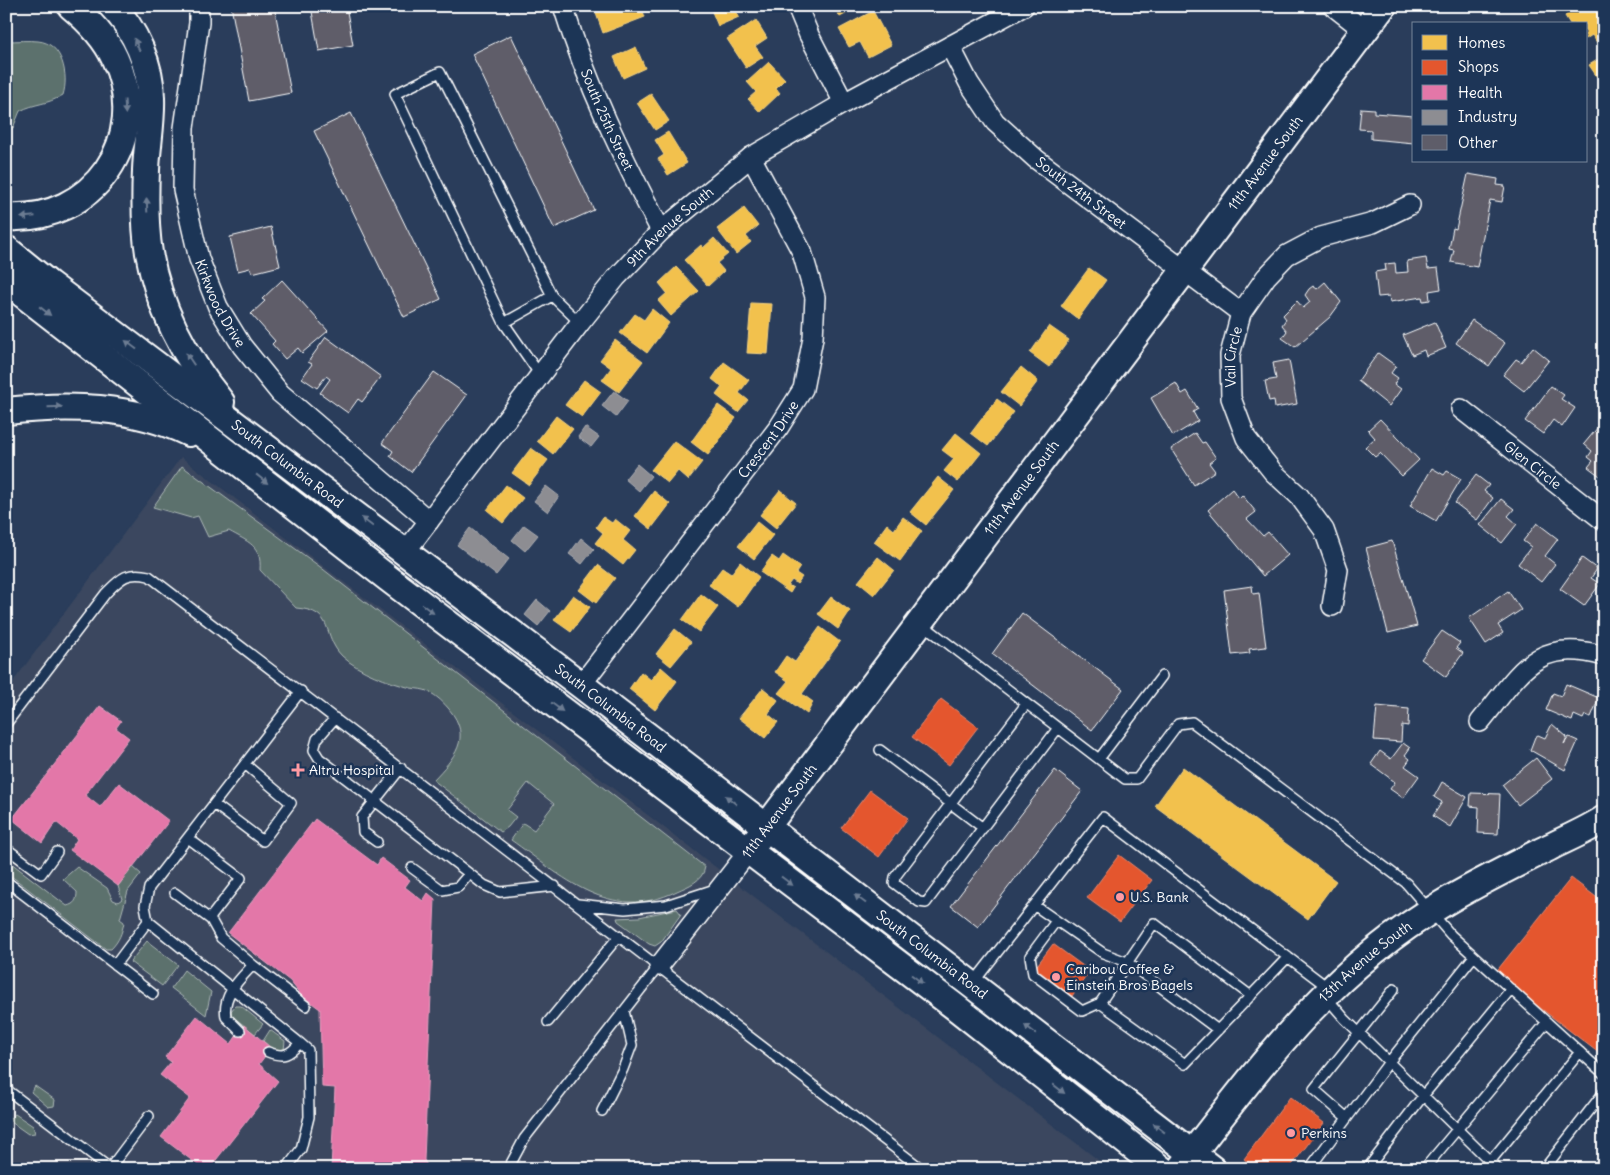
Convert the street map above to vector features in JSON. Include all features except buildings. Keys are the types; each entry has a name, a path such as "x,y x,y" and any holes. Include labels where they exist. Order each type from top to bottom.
{"main road":[{"path":"6,217 24,218 44,215 62,208 96,184 117,156 126,112 123,86 116,60 94,26 71,6"},
{"path":"112,6 130,28 141,53 151,97 147,190 149,252 158,292 180,344 214,394 240,426"},
{"name":"11th Avenue South","path":"748,852 1383,6"},
{"name":"South Columbia Road","path":"6,249 49,284 240,426 972,984 1195,1164"},
{"name":"South Columbia Road","path":"6,281 334,536 748,852 954,1006 1161,1169"},
{"path":"6,411 70,406 129,412 180,428 224,449"},
{"path":"334,536 359,548 382,554 396,556 406,552"},
{"name":"13th Avenue South","path":"1195,1164 1264,1060 1347,973 1387,941 1429,912 1498,873 1604,819"}],"street":[{"name":"Kirkwood Drive","path":"199,6 198,32 184,128 183,190 199,259 218,307 242,346 280,393 429,521"},
{"name":"South 25th Street","path":"563,6 593,90 626,164 661,231"},
{"path":"797,6 809,35 844,103"},
{"name":"9th Avenue South","path":"406,552 580,323 616,278 661,231 751,157 844,103 1024,6"},
{"path":"1333,6 1365,31"},
{"name":"South 24th Street","path":"950,46 969,84 995,122 1036,158 1241,313"},
{"name":"Crescent Drive","path":"581,685 779,428 803,388 813,338 815,298 802,252 751,157"},
{"name":"Vail Circle","path":"1332,606 1338,570 1324,530 1300,496 1273,472 1246,438 1232,398 1230,354 1241,313 1266,277 1287,255 1321,237 1373,223 1410,205"},
{"name":"Glen Circle","path":"1461,409 1604,521"},
{"path":"1480,722 1524,669 1544,655 1565,649 1585,651 1604,656"},
{"name":"11th Avenue South","path":"659,966 748,852"}],"lane":[{"path":"540,376 504,322 395,94 440,72 552,296 580,323"},
{"path":"504,322 552,296"},
{"path":"6,724 106,594 120,579 134,573 149,576 920,1168"},
{"path":"920,622 1125,779 1137,779 1178,724 1192,722 1406,883 1429,912 1474,956 1604,1074"},
{"path":"1099,759 1162,676"},
{"path":"286,1169 301,1148 309,1117 308,1050 148,921 146,906 149,888 301,692"},
{"path":"1026,704 894,877 894,883 920,902 926,903 1058,728"},
{"path":"335,718 317,739 314,750 319,758 469,874 484,885 500,892 555,886"},
{"path":"880,750 982,828"},
{"path":"214,804 263,841 291,803 245,764"},
{"path":"377,842 363,832 362,818 374,800 401,768"},
{"path":"972,984 1103,817 1288,957 1328,992 1358,1032 1457,1129 1487,1165 1498,1169"},
{"path":"188,838 241,878 210,918"},
{"path":"6,848 41,874 57,852"},
{"path":"412,868 442,890 458,887 469,874"},
{"path":"6,881 153,994"},
{"path":"578,904 625,909 666,905 721,886"},
{"path":"176,893 210,918 221,938 306,1006"},
{"path":"1034,906 1103,953 1127,962 1218,1030"},
{"path":"114,965 148,921"},
{"path":"1056,921 1030,956 1033,974 1082,1011 1100,1003 1154,922 1251,996"},
{"path":"548,1022 619,936"},
{"path":"1309,1169 1389,1062 1474,956"},
{"path":"1100,1003 1185,1064 1288,957"},
{"path":"240,1031 226,1017 226,1001 232,989 253,965"},
{"path":"508,1169 524,1139 659,966"},
{"path":"1347,1118 1314,1089 1394,989"},
{"path":"1367,1169 1423,1096 1510,990"},
{"path":"602,1110 623,1069 632,1044 624,1011"},
{"path":"1424,1169 1547,1022"},
{"path":"268,1052 280,1056 289,1055 300,1043"},
{"path":"1487,1165 1580,1052"},
{"path":"6,1088 111,1168 149,1116"},
{"path":"1544,1169 1604,1092"},
{"path":"1596,1169 1604,1160"}],"shaded area":[{"name":"Altru Hospital","path":"181,457 1110,1169 6,1169 6,691"}],"green space":[{"path":"6,41 38,41 46,43 53,48 62,62 65,87 63,95 52,101 20,111 13,128 6,129"},
{"path":"182,466 319,566 705,867 701,876 686,887 653,900 630,902 608,899 568,881 511,840 523,823 534,830 554,804 528,783 507,810 516,817 501,832 433,780 448,764 458,747 460,729 449,709 443,702 427,691 402,686 374,676 349,662 336,648 323,619 309,610 296,608 260,570 259,555 248,542 229,531 208,537 198,516 191,518 153,507"},
{"path":"6,859 67,906 75,901 77,892 63,879 77,867 107,888 113,900 118,902 122,899 118,886 133,867 141,874 128,891 120,919 124,922 122,930 114,946 111,949 106,949 6,872"},
{"path":"677,909 681,914 661,942 655,946 649,944 618,921 617,918 639,917"},
{"path":"147,941 178,965 162,986 130,962"},
{"path":"184,970 211,992 206,1015 171,988"},
{"path":"235,1006 241,1006 263,1024 255,1034 232,1016 231,1011"},
{"path":"270,1030 285,1041 284,1050 271,1048 263,1041"},
{"path":"35,1086 55,1100 54,1106 48,1107 31,1092"},
{"path":"15,1114 33,1126 35,1133 28,1134 11,1122 10,1118"}],"place":[{"name":"Altru Hospital","path":"298,770"},
{"name":"U.S. Bank","path":"1120,897"},
{"name":"Caribou Coffee & Einstein Bros Bagels","path":"1056,977"},
{"name":"Perkins","path":"1291,1133"}]}
